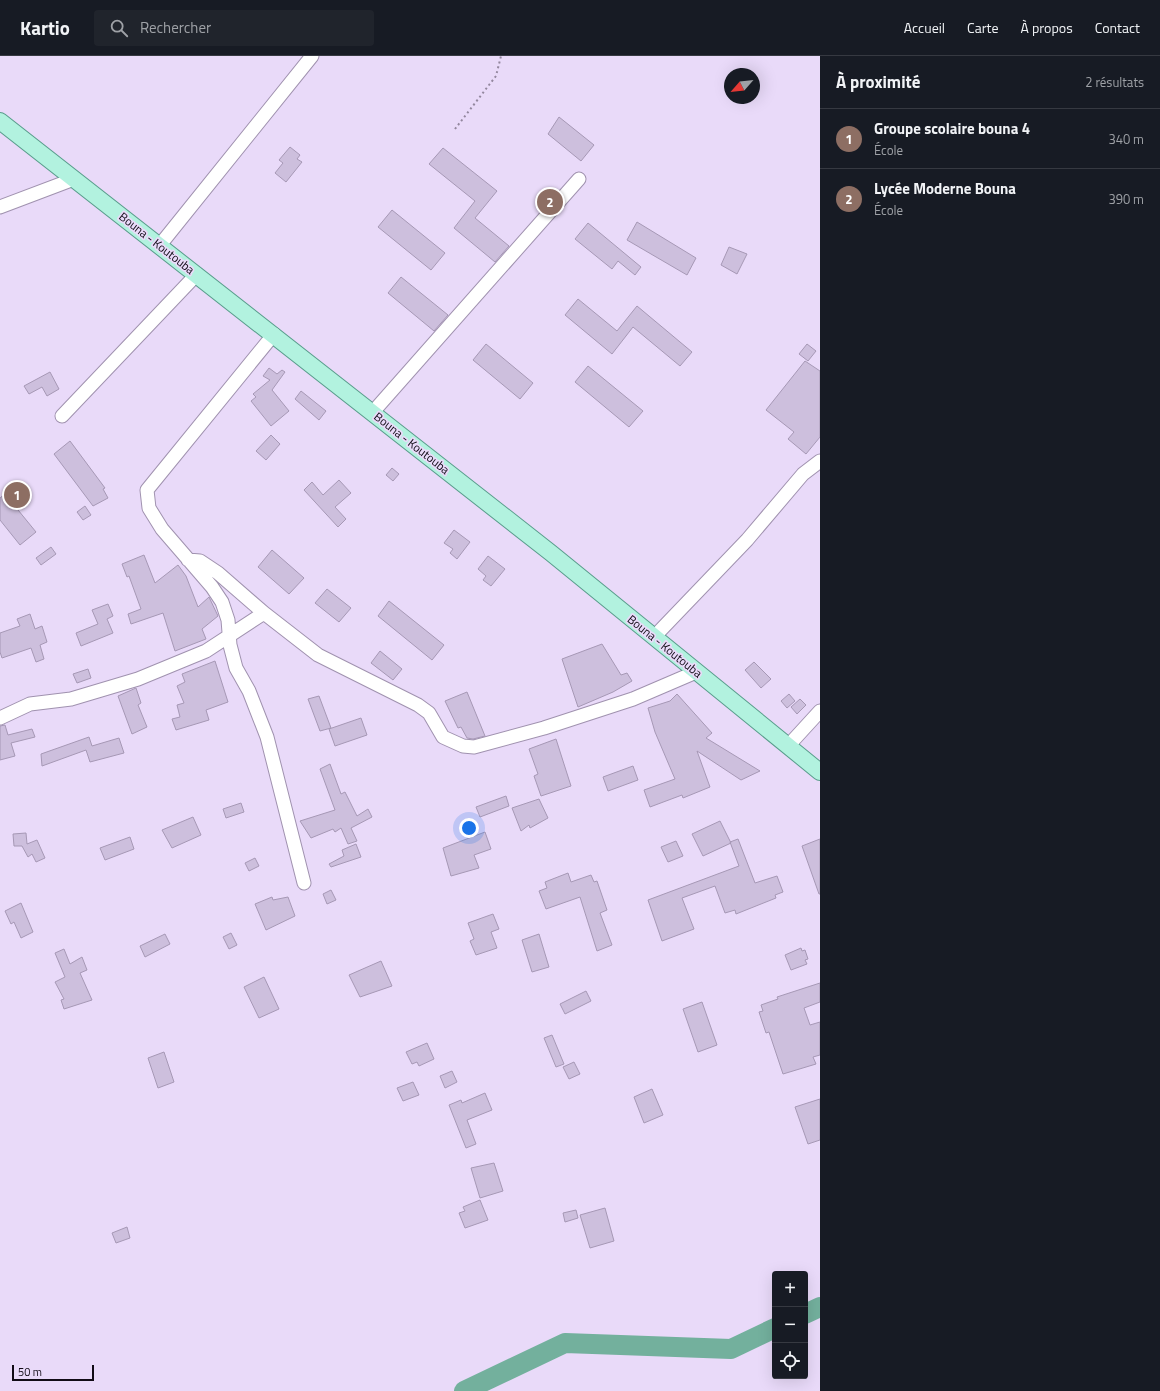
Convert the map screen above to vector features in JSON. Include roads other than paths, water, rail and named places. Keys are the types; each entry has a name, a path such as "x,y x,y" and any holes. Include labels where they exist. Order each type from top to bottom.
{"main road":[{"name":"Bouna - Koutouba","path":"0,121 374,412 820,772"}],"street":[{"path":"160,245 312,56"},
{"path":"0,207 74,179"},
{"path":"374,412 579,179"},
{"path":"62,416 197,274"},
{"path":"274,334 147,490 149,508 162,528 212,587 222,602 228,620 236,668 250,691 267,737 304,882"},
{"path":"654,637 746,540 803,474 820,461"},
{"path":"188,560 200,561 218,573 264,613 318,655 418,705 429,713 443,737 463,746 474,747 551,726 633,699 696,672"},
{"path":"0,718 30,704 71,699 138,679 206,651 264,613"},
{"path":"788,746 820,711"}],"waterway":[{"path":"808,1313 820,1307"},
{"path":"464,1391 565,1343 731,1349 772,1329"}],"place":[{"name":"Lycée Moderne Bouna","path":"550,202"},
{"name":"Groupe scolaire bouna 4","path":"17,495"}]}
